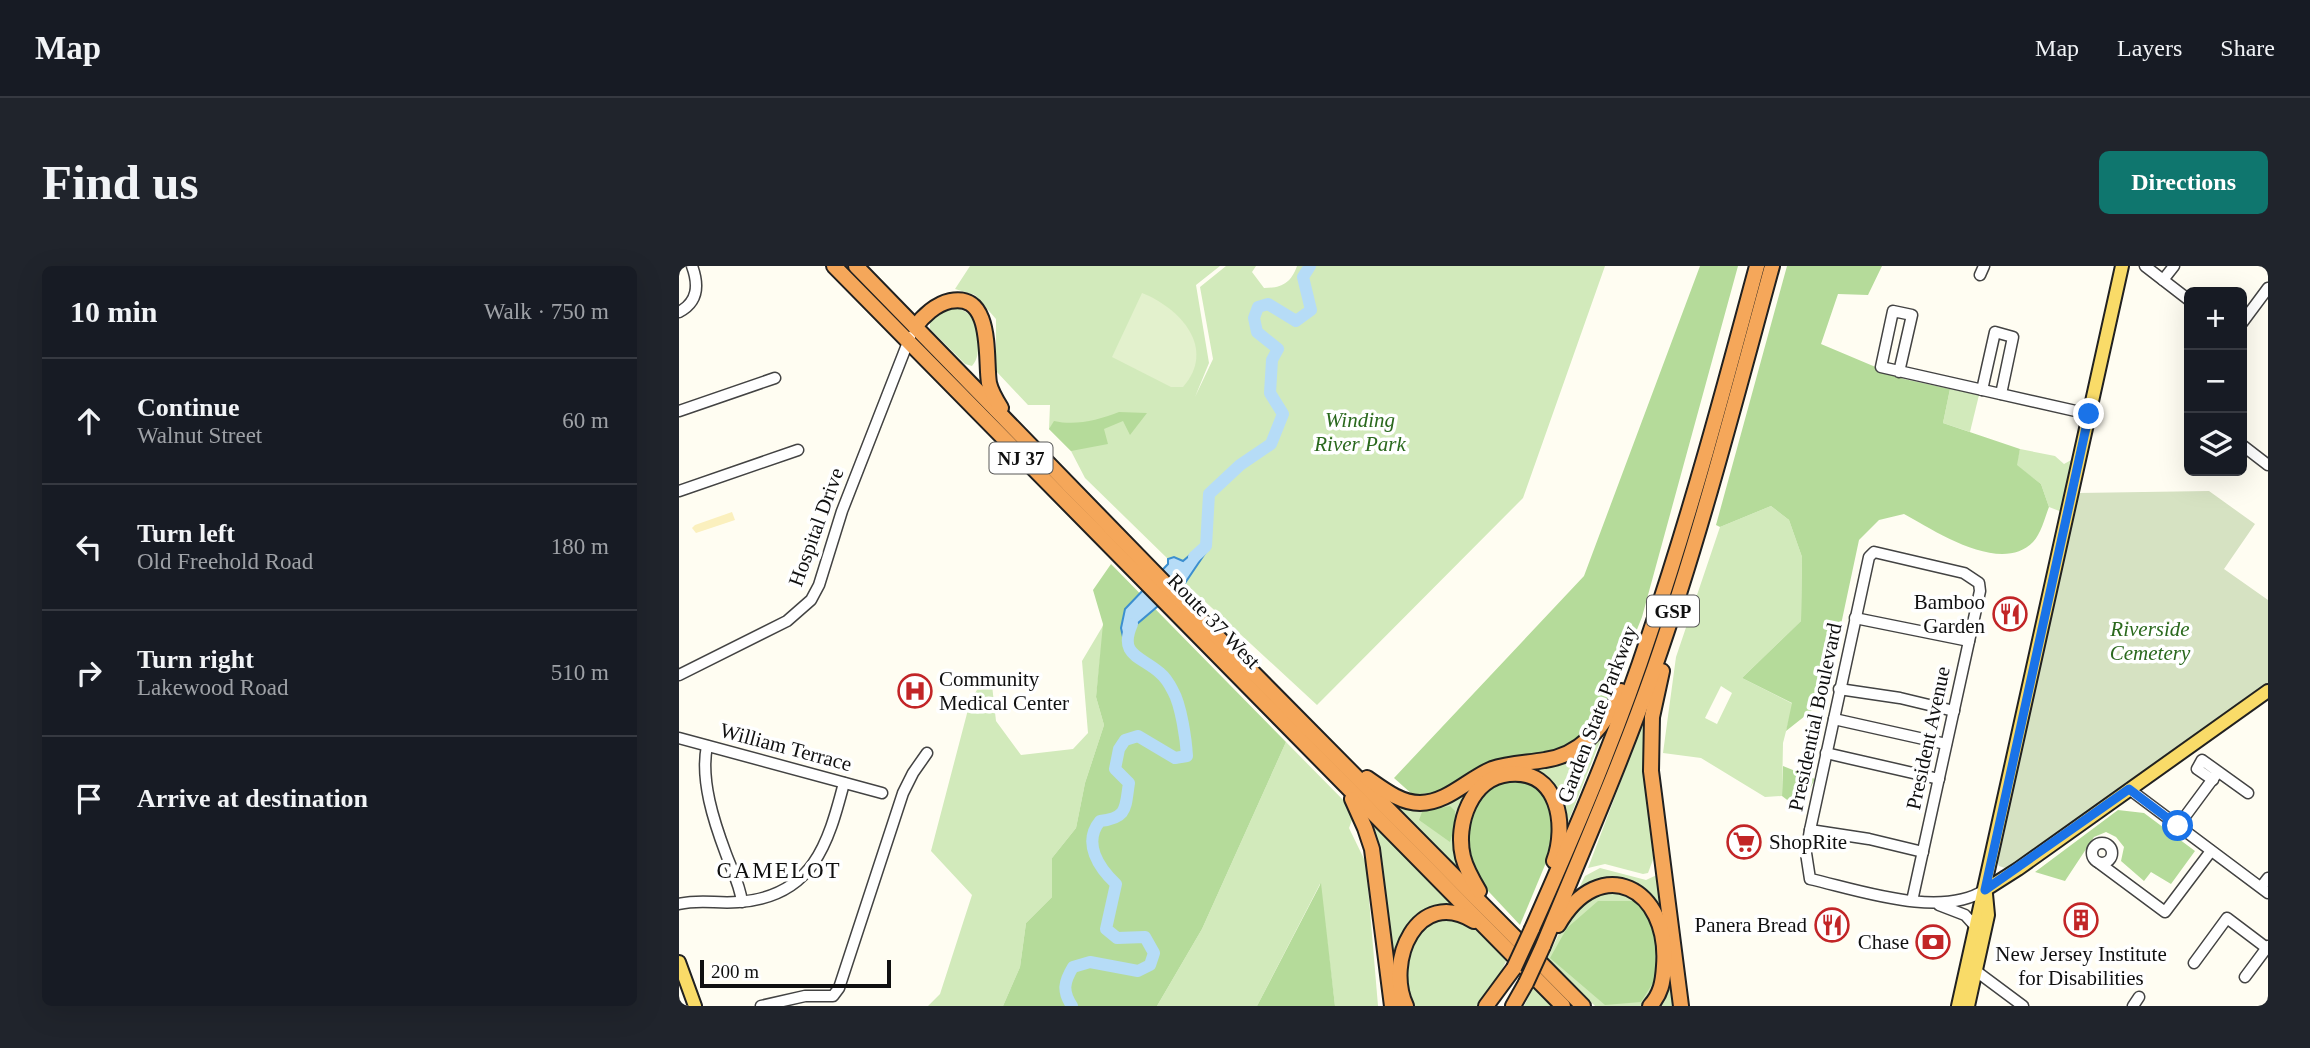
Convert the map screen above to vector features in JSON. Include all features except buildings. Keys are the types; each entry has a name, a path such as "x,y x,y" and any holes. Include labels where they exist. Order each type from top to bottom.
{"highway":[{"name":"Route 37 West","path":"834,266 907,342 1141,568 1334,765 1499,940 1569,1004"},
{"name":"Route 37 West","path":"856,266 1023,437 1141,568"},
{"name":"Garden State Parkway","path":"1496,1006 1568,848 1649,636 1681,537 1757,266"},
{"name":"Garden State Parkway","path":"1513,1006 1543,946 1602,807 1655,667 1699,531 1772,266"},
{"path":"915,327 926,314 945,302 958,300 977,310 987,339 990,386 1001,409 1023,437"},
{"path":"1681,1006 1653,789 1651,728 1662,671 1687,593 1725,441"},
{"path":"1334,765 1409,802 1423,803 1443,798 1495,768 1553,759 1577,749 1596,731 1619,696 1681,537"},
{"name":"Route 37 West","path":"1334,765 1492,913 1569,1004"},
{"path":"1334,765 1355,803 1370,842 1392,1006"},
{"path":"1492,913 1465,863 1461,840 1462,825 1467,807 1478,789 1496,778 1515,774 1536,780 1547,790 1557,804 1560,819 1559,848 1542,891 1532,929"},
{"path":"1543,946 1569,910 1587,894 1603,887 1615,886 1637,892 1654,910 1664,942 1662,985 1650,1006"},
{"path":"1406,1006 1399,985 1400,962 1411,933 1421,920 1442,912 1462,914 1499,940"},
{"path":"1486,1006 1514,968"},
{"path":"1520,1006 1526,983"},
{"path":"1569,1004 1589,1006"}],"main road":[{"path":"1958,1006 2122,266"},
{"path":"1985,890 2268,691"},
{"path":"1968,1006 1988,915 1985,890"},
{"path":"679,962 695,1006"}],"street":[{"path":"679,312 692,302 696,293 697,282 692,266"},
{"path":"2145,266 2184,296"},
{"path":"2163,280 2174,266"},
{"path":"2247,316 2268,288"},
{"path":"1899,372 1912,315 1893,311 1881,368 1899,372 1982,390 2001,394 2089,414"},
{"name":"Hospital Drive","path":"679,675 787,621 811,600 819,585 842,511 915,327"},
{"path":"1982,390 1995,332 2013,337 2001,394"},
{"path":"679,411 775,377"},
{"path":"2247,449 2268,465"},
{"path":"679,491 798,450"},
{"name":"Presidential Boulevard","path":"1979,583 1964,573 1874,552 1869,557 1806,853 1810,879 1912,901 1957,902 1975,897 1985,890"},
{"name":"President Avenue","path":"1912,901 1980,591 1979,583"},
{"path":"1856,618 1969,641"},
{"path":"1839,689 1900,698 1954,711"},
{"path":"1833,719 1946,744"},
{"name":"William Terrace","path":"679,738 882,793"},
{"path":"707,746 704,769 714,815 743,902"},
{"path":"761,1006 806,996 833,996 839,988 903,793 927,753"},
{"path":"1826,753 1939,779"},
{"path":"2178,826 2216,776 2248,793"},
{"path":"679,904 704,900 743,902 780,891 807,871 819,856 829,838 844,783"},
{"path":"2129,789 2265,890 2268,878"},
{"path":"1810,830 1923,852"},
{"path":"2099,863 2165,912 2211,851"},
{"name":"Presidential Boulevard","path":"1932,903 1965,915 1975,926"},
{"path":"2194,963 2227,918 2267,948 2245,977"},
{"path":"1976,971 2023,1006"}],"green space":[{"name":"Winding River Park","path":"970,266 1220,266 1196,285 1209,363 1195,397 1213,359 1200,287 1226,266 1256,266 1252,272 1264,288 1285,283 1292,277 1297,266 1605,266 1523,498 1317,705 1185,583 1208,549 1204,543 1183,561 1174,557 1168,559 1085,478 1071,451 1049,429 1050,405 1028,405 996,371 996,319 975,295 955,289"},
{"path":"1700,266 1738,266 1642,617 1607,704 1587,734 1557,752 1496,761 1438,792 1413,795 1394,778 1584,576"},
{"path":"1787,266 1882,266 1868,295 1838,294 1821,344 1904,379 1950,389 1943,423 2020,449 2017,465 2041,484 2049,507 2036,539 2020,551 2004,554 1968,547 1904,514 1879,520 1859,540 1826,695 1786,731 1792,703 1742,678 1801,621 1802,557 1789,520 1771,506 1720,527 1716,525"},
{"path":"1142,293 1181,319 1195,344 1193,372 1183,387 1171,387 1112,357"},
{"path":"949,308 963,310 975,323 978,349 972,366 965,364 930,329 930,321 939,312"},
{"path":"1950,389 1979,395 1970,432 1943,423"},
{"path":"1119,412 1147,413 1130,435 1123,421 1104,429 1108,444 1071,451 1049,429 1054,421 1087,421"},
{"path":"2020,449 2055,456 2064,464 2073,459 2062,512 2049,507 2041,484 2016,465"},
{"name":"Riverside Cemetery","path":"2209,491 2255,524 2224,569 2268,600 2268,683 2008,869 1999,866 1997,862 2078,493"},
{"path":"1771,506 1789,520 1802,557 1801,621 1742,678 1793,704 1783,743 1782,796 1765,797 1701,758 1663,753 1676,657 1720,527","holes":["1721,686 1732,693 1717,724 1705,718"]},
{"path":"1111,564 1286,742 1202,929 1157,1006 1003,1006 1020,967 1026,923 1052,897 1052,858 1076,828 1085,783 1104,725 1096,697 1103,624 1093,590"},
{"path":"1104,624 1096,697 1104,725 1085,783 1076,828 1052,858 1052,897 1026,923 1020,967 1003,1006 928,1006 940,994 972,895 931,851 970,702 982,681 992,685 996,721 1021,755 1073,749 1088,733 1082,661"},
{"path":"1649,707 1657,849 1648,873 1605,864 1588,868"},
{"path":"1605,729 1565,830 1461,871 1388,797 1407,804"},
{"path":"1286,742 1355,812 1349,828 1366,863 1378,1006 1335,1006 1320,884 1257,1006 1157,1006 1202,929"},
{"path":"1783,766 1815,779 1799,809 1782,796"},
{"path":"1508,779 1526,781 1540,788 1550,801 1555,841 1520,925 1475,877 1465,840 1476,799 1490,786"},
{"path":"1450,806 1455,811 1455,826 1450,842 1419,820 1422,812"},
{"path":"2118,810 2144,813 2195,851 2171,884 2151,872 2144,881 2121,861 2124,847 2116,837 2106,832 2094,837 2065,881 2035,872"},
{"path":"1368,818 1463,911 1417,918 1396,1006 1374,839"},
{"path":"1600,868 1646,880 1659,874 1677,1006 1655,1006 1668,966 1637,888 1576,894 1585,876"},
{"path":"1321,883 1335,1006 1257,1006"},
{"path":"1612,889 1639,898 1659,935 1657,988 1644,1006 1595,1006 1547,959 1564,923 1590,895"},
{"path":"1598,901 1638,901 1655,927 1656,978 1641,1002 1605,1005 1550,958 1567,928"},
{"path":"1432,918 1468,920 1508,957 1482,1006 1411,1006 1403,986 1410,942"},
{"path":"1534,986 1555,1006 1524,1006"}],"sand":[{"path":"732,512 735,520 696,533 692,528 695,525"}],"water":[{"path":"1205,542 1208,549 1185,583 1137,624 1131,636 1123,637 1121,628 1125,609 1168,564 1168,559 1174,557 1183,561"}],"waterway":[{"path":"1194,557 1206,546 1209,494 1240,465 1271,444 1283,414 1270,393 1272,360 1278,349 1257,332 1254,318 1258,307 1268,304 1296,321 1311,310 1303,277 1310,266"},
{"path":"1072,1006 1065,986 1073,967 1090,962 1138,971 1150,965 1154,953 1145,937 1117,938 1106,929 1116,884 1099,863 1093,838 1100,821 1116,817 1125,805 1129,783 1115,769 1119,749 1125,740 1138,736 1175,758 1187,756 1183,722 1176,697 1162,675 1130,649 1128,635 1132,624"}],"place":[{"name":"Bamboo Garden","path":"2010,614"},
{"name":"Community Medical Center","path":"915,691"},
{"name":"ShopRite","path":"1744,842"},
{"name":"New Jersey Institute for Disabilities","path":"2081,920"},
{"name":"Panera Bread","path":"1832,925"},
{"name":"Chase","path":"1933,942"}],"district":[{"name":"CAMELOT","path":"779,870"}],"route":[{"path":"2089,414 1985,890 2129,789 2178,826"}]}
